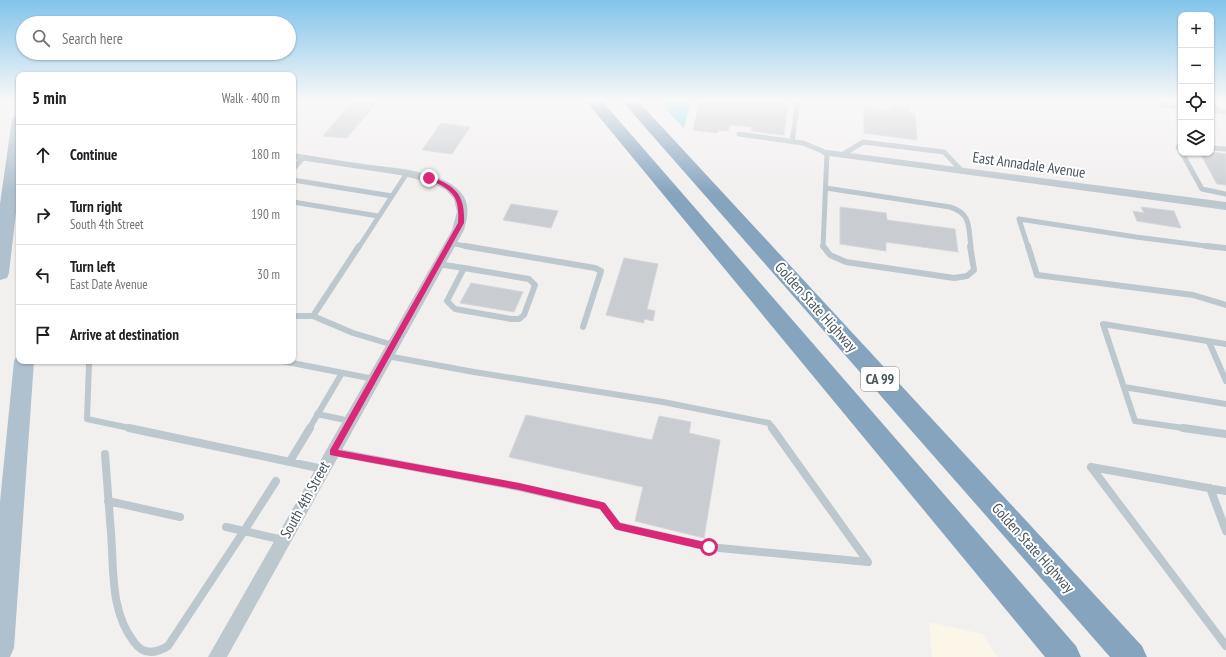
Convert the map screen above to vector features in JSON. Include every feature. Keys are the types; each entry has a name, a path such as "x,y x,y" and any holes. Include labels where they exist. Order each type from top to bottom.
{"highway":[{"name":"CA 99","path":"621,132 1058,650"},
{"name":"Golden State Highway","path":"658,132 1131,657"}],"main road":[{"path":"1,262 16,146"},
{"path":"0,648 24,364"}],"street":[{"name":"East Annadale Avenue","path":"827,153 1226,206"},
{"path":"298,157 407,173"},
{"name":"South 4th Street","path":"217,657 461,223 462,216 460,201 457,195 436,180 407,173"}],"lane":[{"path":"792,142 793,132"},
{"path":"739,134 803,143 827,153 823,247 830,254 846,262 954,278 967,276 974,270 966,216 960,210 950,207 826,188"},
{"path":"842,155 864,142 944,152 962,171"},
{"path":"1214,148 1226,149"},
{"path":"1183,156 1202,189 1226,194"},
{"path":"313,316 407,173"},
{"path":"296,180 392,196"},
{"path":"296,202 378,216"},
{"path":"1226,248 1136,237 1019,219 1037,275 1193,295 1226,305"},
{"path":"450,243 595,268 601,271 583,328"},
{"path":"438,264 464,268 529,279 535,285 524,315 519,319 511,319 455,309 451,306 447,300 464,268"},
{"path":"296,316 313,316 390,351 474,372 663,402 769,423 868,562 709,547 618,526 602,506 519,487 332,452"},
{"path":"1226,344 1103,324 1135,421 1226,434"},
{"path":"1209,342 1226,381"},
{"path":"89,364 87,419 323,469"},
{"path":"296,364 374,379"},
{"path":"290,461 342,373"},
{"path":"1124,387 1226,404"},
{"path":"318,414 350,421"},
{"path":"105,454 116,597 123,626 140,649 148,654 160,652 168,646 276,481"},
{"path":"1226,491 1091,467 1226,646"},
{"path":"1210,488 1226,531"},
{"path":"108,501 180,517"},
{"path":"226,527 283,540"}],"shaded area":[{"path":"929,622 982,634 998,657 932,657"}],"building":[{"path":"327,132 352,132 347,138 323,136"},
{"path":"435,132 467,132 452,154 422,150"},
{"path":"756,132 784,132 784,135"},
{"path":"864,132 916,132 917,140 864,133"},
{"path":"1214,152 1226,154 1226,185 1217,184 1202,156 1214,156"},
{"path":"511,204 558,211 551,228 503,220"},
{"path":"840,207 886,213 887,220 955,229 958,252 886,242 886,251 840,244"},
{"path":"1141,207 1174,211 1181,228 1137,221 1133,211 1144,213"},
{"path":"624,258 658,264 647,309 655,311 653,321 644,319 644,323 606,315"},
{"path":"471,283 523,292 514,312 460,303"},
{"path":"526,415 652,440 659,416 691,422 689,433 720,440 704,538 635,521 643,487 509,457"}],"route":[{"path":"429,178 444,184 457,195 462,209 461,223 332,452 519,487 602,506 618,526 709,547"}]}
